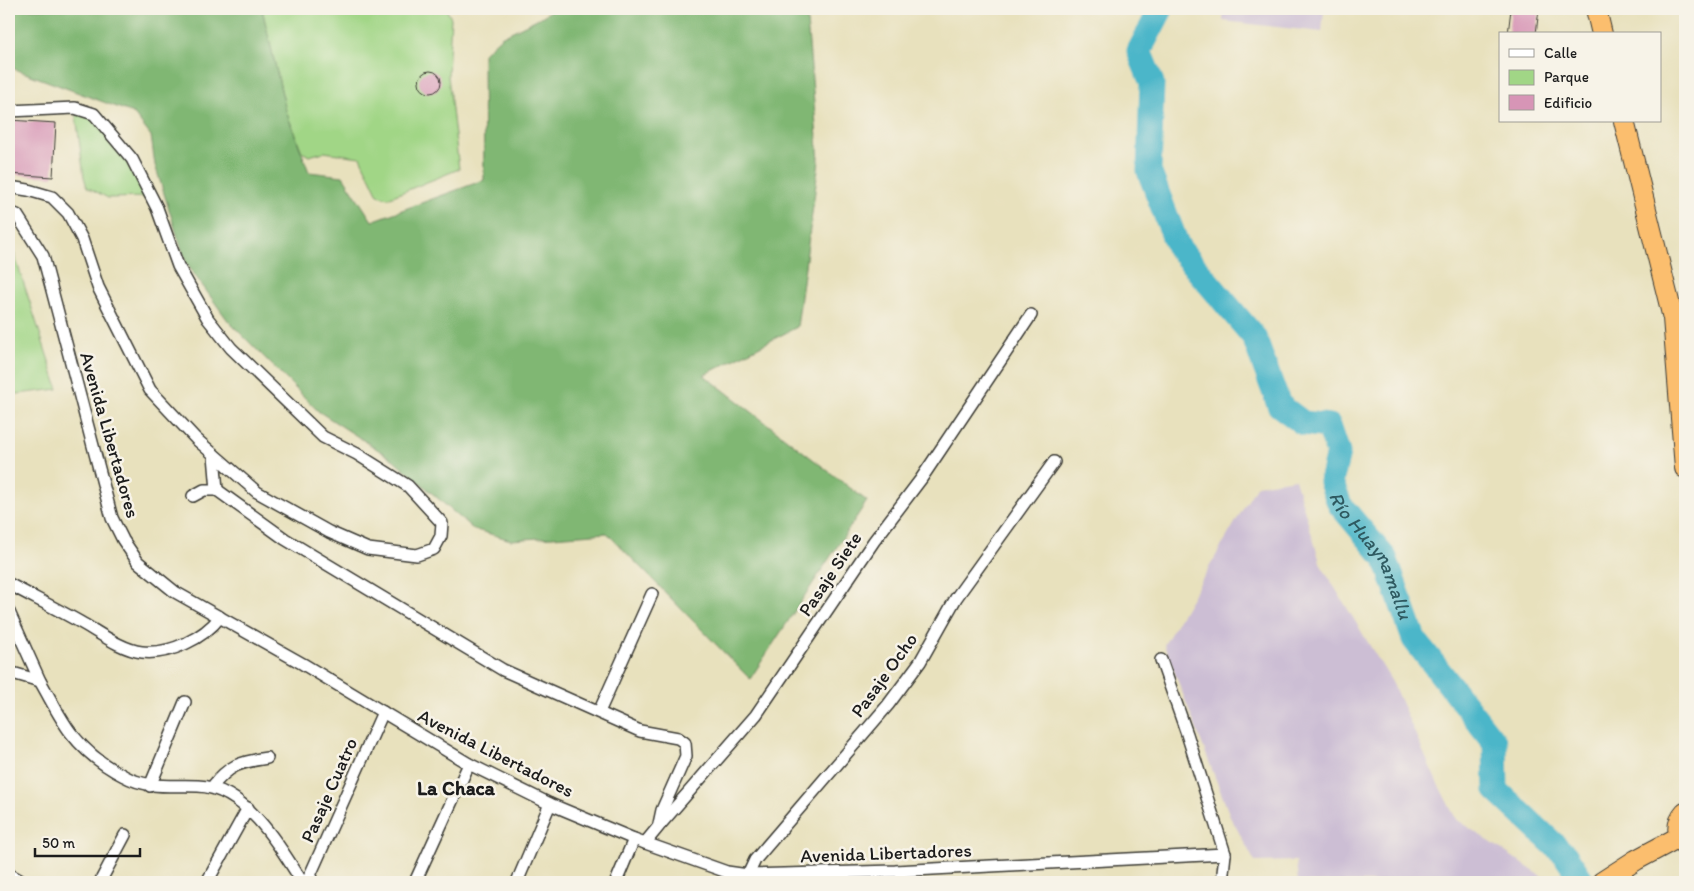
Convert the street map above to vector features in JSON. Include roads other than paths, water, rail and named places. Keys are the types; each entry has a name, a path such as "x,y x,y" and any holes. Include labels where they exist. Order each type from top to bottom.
{"highway":[{"path":"1596,9 1602,32"},
{"path":"1624,122 1673,318 1685,468"},
{"path":"1602,882 1636,860 1682,841 1678,830 1679,822 1685,813"}],"street":[{"path":"9,111 75,108 94,114 132,159 157,208 178,266 208,319 231,348 323,437 357,454 408,486 442,523 441,536 434,549 417,555 368,549 329,532 257,492 214,455 150,390 98,287 82,239 68,213 52,197 9,187"},
{"name":"Avenida Libertadores","path":"9,212 17,215 43,256 112,518 138,562 174,592 383,712 469,764 550,804 724,877 894,872 1225,854"},
{"name":"Pasaje Siete","path":"646,843 756,715 874,541 921,479 1031,315"},
{"path":"214,455 217,490"},
{"name":"Pasaje Ocho","path":"748,875 755,860 888,705 920,662 956,598 1054,462"},
{"path":"193,496 204,490 217,490 285,539 503,670 640,731 678,738 685,743 686,756 662,810 659,826"},
{"path":"9,584 82,623 112,642 142,652 166,650 188,643 213,626 220,617"},
{"path":"600,712 652,594"},
{"path":"9,612 40,681 71,733 95,757 125,777 150,786 212,787 232,796 248,808 287,857 302,882"},
{"path":"1161,660 1187,734 1225,854 1222,882"},
{"path":"9,672 40,681"},
{"path":"150,786 185,702"},
{"name":"Pasaje Cuatro","path":"307,882 383,712"},
{"path":"212,787 223,772 244,762 267,758"},
{"path":"415,882 469,764"},
{"path":"517,882 550,804"},
{"path":"207,882 248,808"},
{"path":"100,882 125,836"},
{"path":"616,882 634,839"},
{"path":"9,874 23,882"}],"waterway":[{"name":"Río Huaynamallu","path":"1161,9 1139,51 1152,83 1149,171 1178,247 1254,337 1279,405 1303,423 1329,426 1338,453 1331,482 1340,505 1385,558 1414,639 1495,743 1496,790 1565,855 1583,882"}],"district":[{"name":"La Chaca","path":"456,788"}]}
